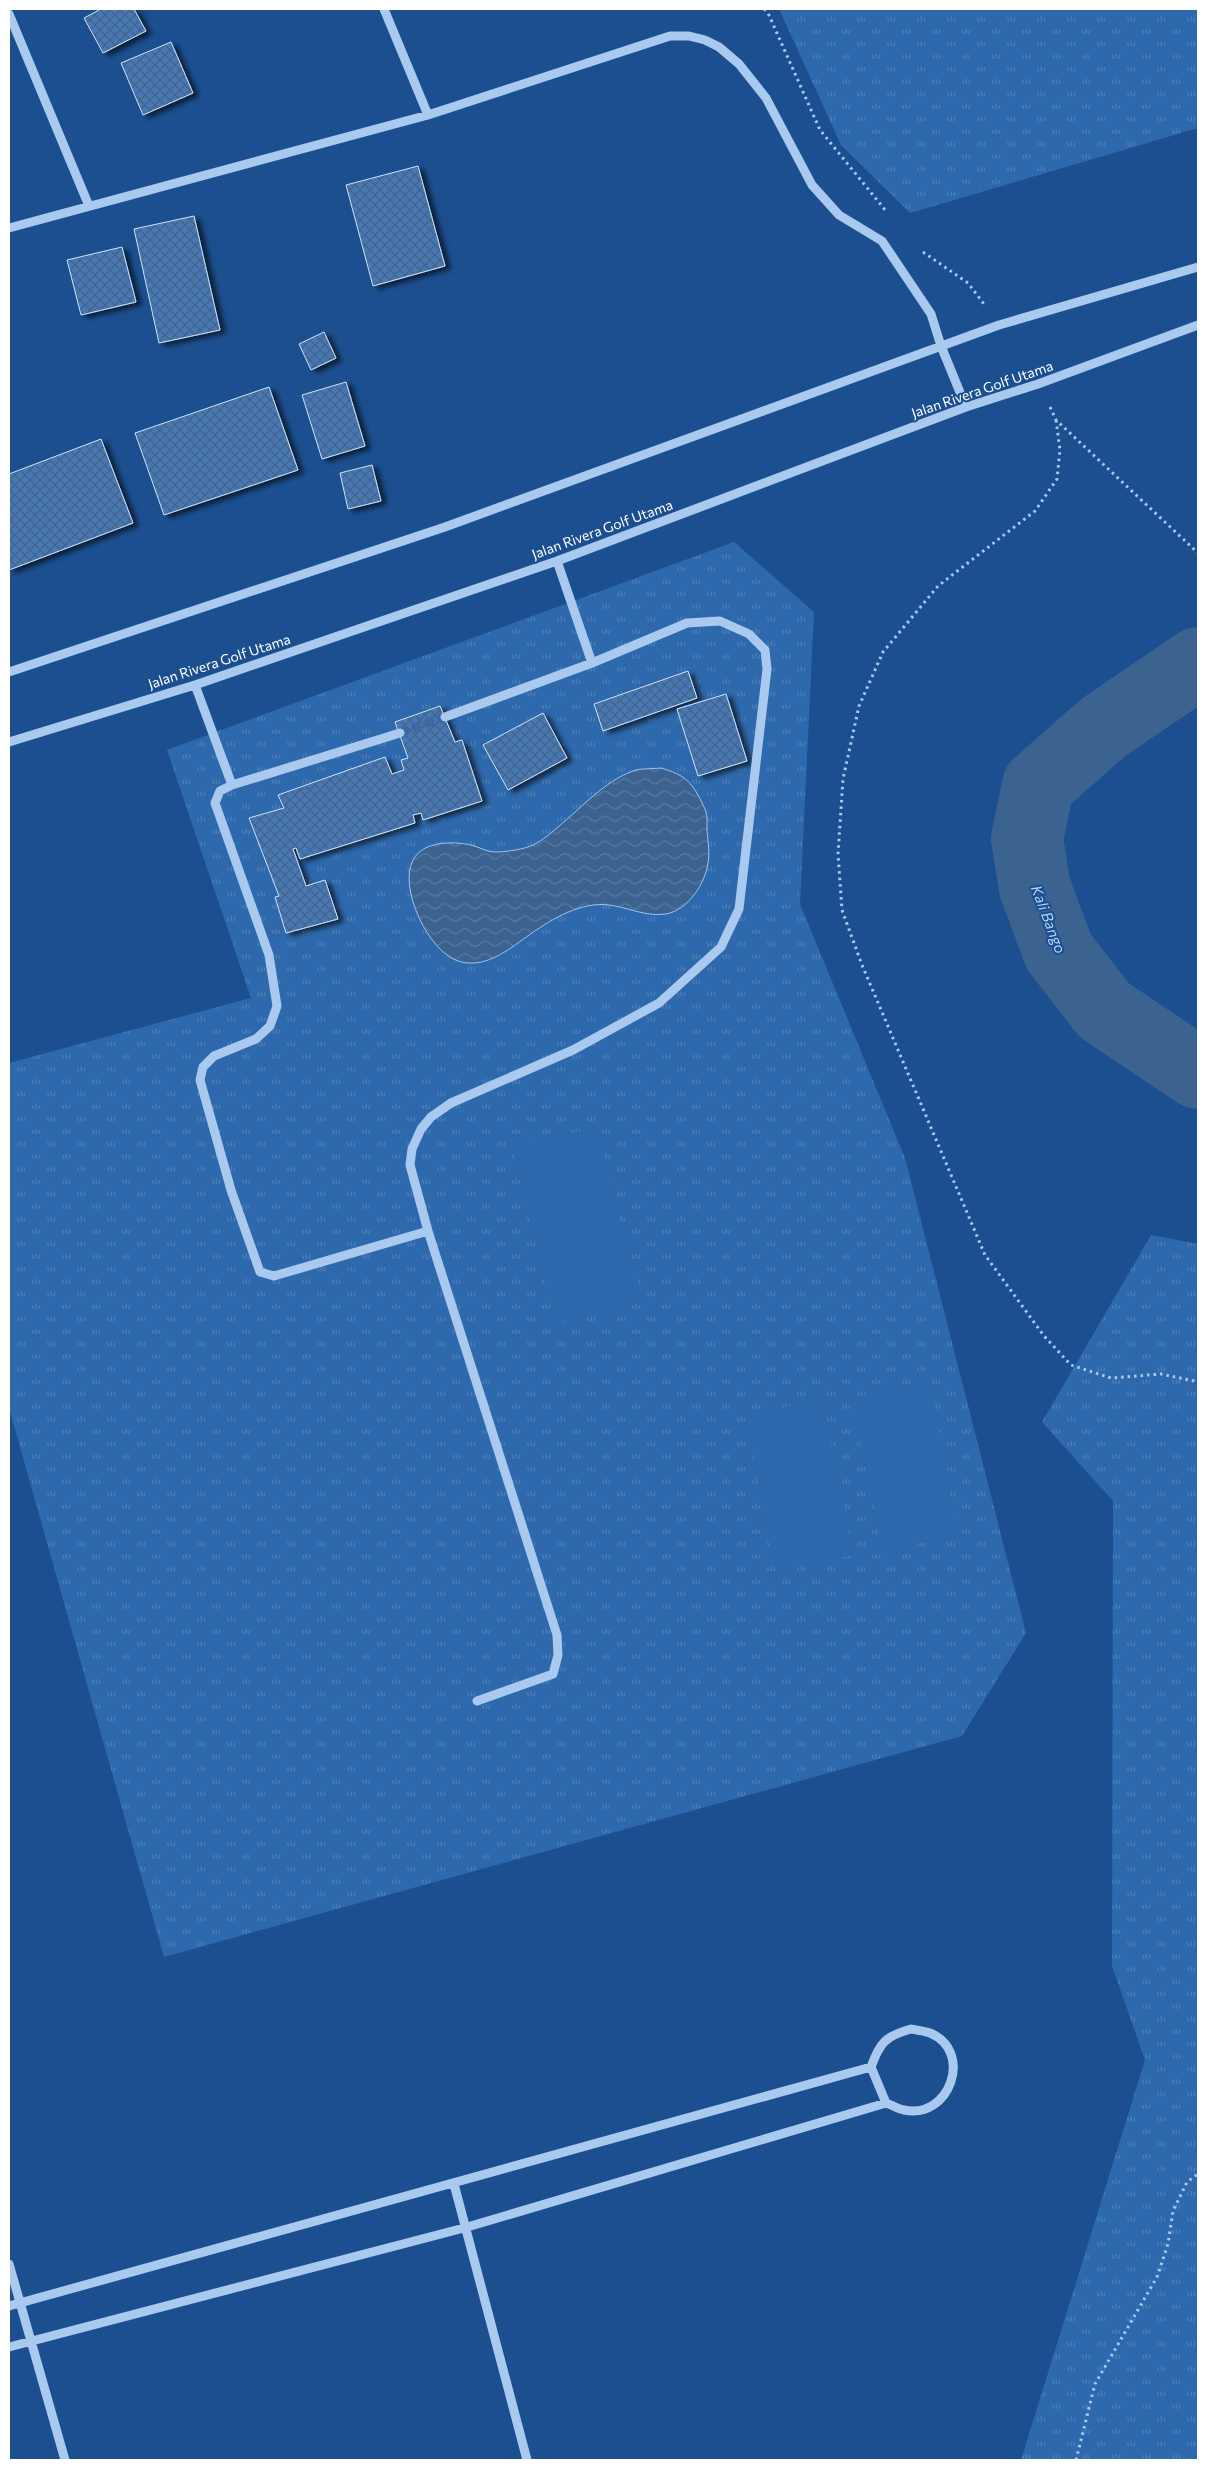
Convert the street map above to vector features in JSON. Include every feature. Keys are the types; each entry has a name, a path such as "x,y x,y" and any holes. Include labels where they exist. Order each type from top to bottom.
{"street":[{"path":"384,9 428,114"},
{"path":"9,14 89,206"},
{"path":"9,228 428,114 670,36 689,36 719,46 739,64 766,98 812,185 839,215 882,241 931,314 941,346 966,407"},
{"path":"9,672 445,527 999,325 1198,267"},
{"name":"Jalan Rivera Golf Utama","path":"9,742 195,685 557,561 966,407 1038,384 1198,325"},
{"path":"557,561 592,663"},
{"path":"445,717 592,663 687,624 720,621 749,634 765,650 767,669 740,909 721,947 660,1003 573,1050 451,1103 431,1117 421,1129 412,1149 410,1165 428,1231 557,1635 558,1655 553,1674 477,1701"},
{"path":"195,685 232,785"},
{"path":"400,733 232,785 220,791 215,803 269,955 277,1006 270,1026 263,1033 256,1039 214,1056 203,1067 200,1080 231,1190 260,1272 274,1276 428,1231"},
{"path":"9,2348 464,2228 886,2103 904,2111 924,2110 941,2100 952,2084 954,2064 946,2046 931,2033 911,2029 892,2035 878,2048 871,2067 886,2103"},
{"path":"9,2306 871,2067"},
{"path":"454,2184 464,2228 527,2460"},
{"path":"9,2264 18,2304 65,2460"}],"path":[{"path":"764,9 768,12 820,130 890,218"},
{"path":"920,250 968,283 999,325"},
{"path":"1038,384 1056,420 1060,450 1057,479 1035,511 938,586 883,652 859,706 843,779 838,854 842,910 862,965 985,1255 1044,1336 1071,1365 1111,1378 1161,1374 1194,1381 1198,1384"},
{"path":"1056,420 1198,553"},
{"path":"1076,2460 1095,2384 1157,2277 1168,2244 1173,2211 1187,2182 1198,2174"}],"green space":[{"path":"779,9 1198,9 1198,128 910,213 841,145"},
{"path":"734,542 814,612 800,904 905,1158 1026,1633 962,1736 164,1957 9,1408 9,1063 251,998 167,750"},
{"path":"596,1128 642,1301 556,1322 511,1146"},
{"path":"1151,1235 1198,1244 1198,2460 1021,2460 1145,2060 1112,1966 1113,1501 1042,1422"},
{"path":"929,1380 959,1536 882,1549 852,1397"},
{"path":"823,1399 853,1555 776,1569 745,1416"}],"water":[{"path":"661,768 677,774 688,781 700,799 707,816 709,855 706,871 694,895 674,912 657,915 648,914 602,904 583,907 553,920 490,960 474,963 458,961 447,955 427,932 413,902 409,872 413,860 424,849 447,843 471,845 495,852 512,851 528,847 548,836 594,796 623,775 636,770"}],"building":[{"path":"101,9 134,9 146,31 103,53 84,18"},
{"path":"171,42 193,93 143,115 121,63"},
{"path":"418,166 445,266 373,286 346,185"},
{"path":"194,216 220,330 159,343 134,229"},
{"path":"122,247 136,302 81,315 67,260"},
{"path":"324,332 336,358 311,370 299,344"},
{"path":"346,382 365,446 322,459 302,395"},
{"path":"269,387 298,470 164,515 135,433"},
{"path":"101,439 133,523 9,570 9,474"},
{"path":"372,465 381,501 348,509 340,473"},
{"path":"688,671 697,698 603,731 594,704"},
{"path":"726,694 747,761 698,776 677,709"},
{"path":"440,706 455,742 462,740 482,801 423,820 421,813 413,815 415,823 300,859 296,848 293,849 306,886 325,880 338,919 286,933 275,897 279,896 249,818 284,808 278,795 385,757 392,774 404,770 401,760 408,758 395,722"},
{"path":"543,713 567,758 508,790 483,745"}],"waterway":[{"name":"Kali Bango","path":"1198,663 1104,727 1038,785 1027,839 1035,888 1059,952 1104,1010 1198,1073"}],"tunnel":[{"path":"400,733 445,717"}]}
